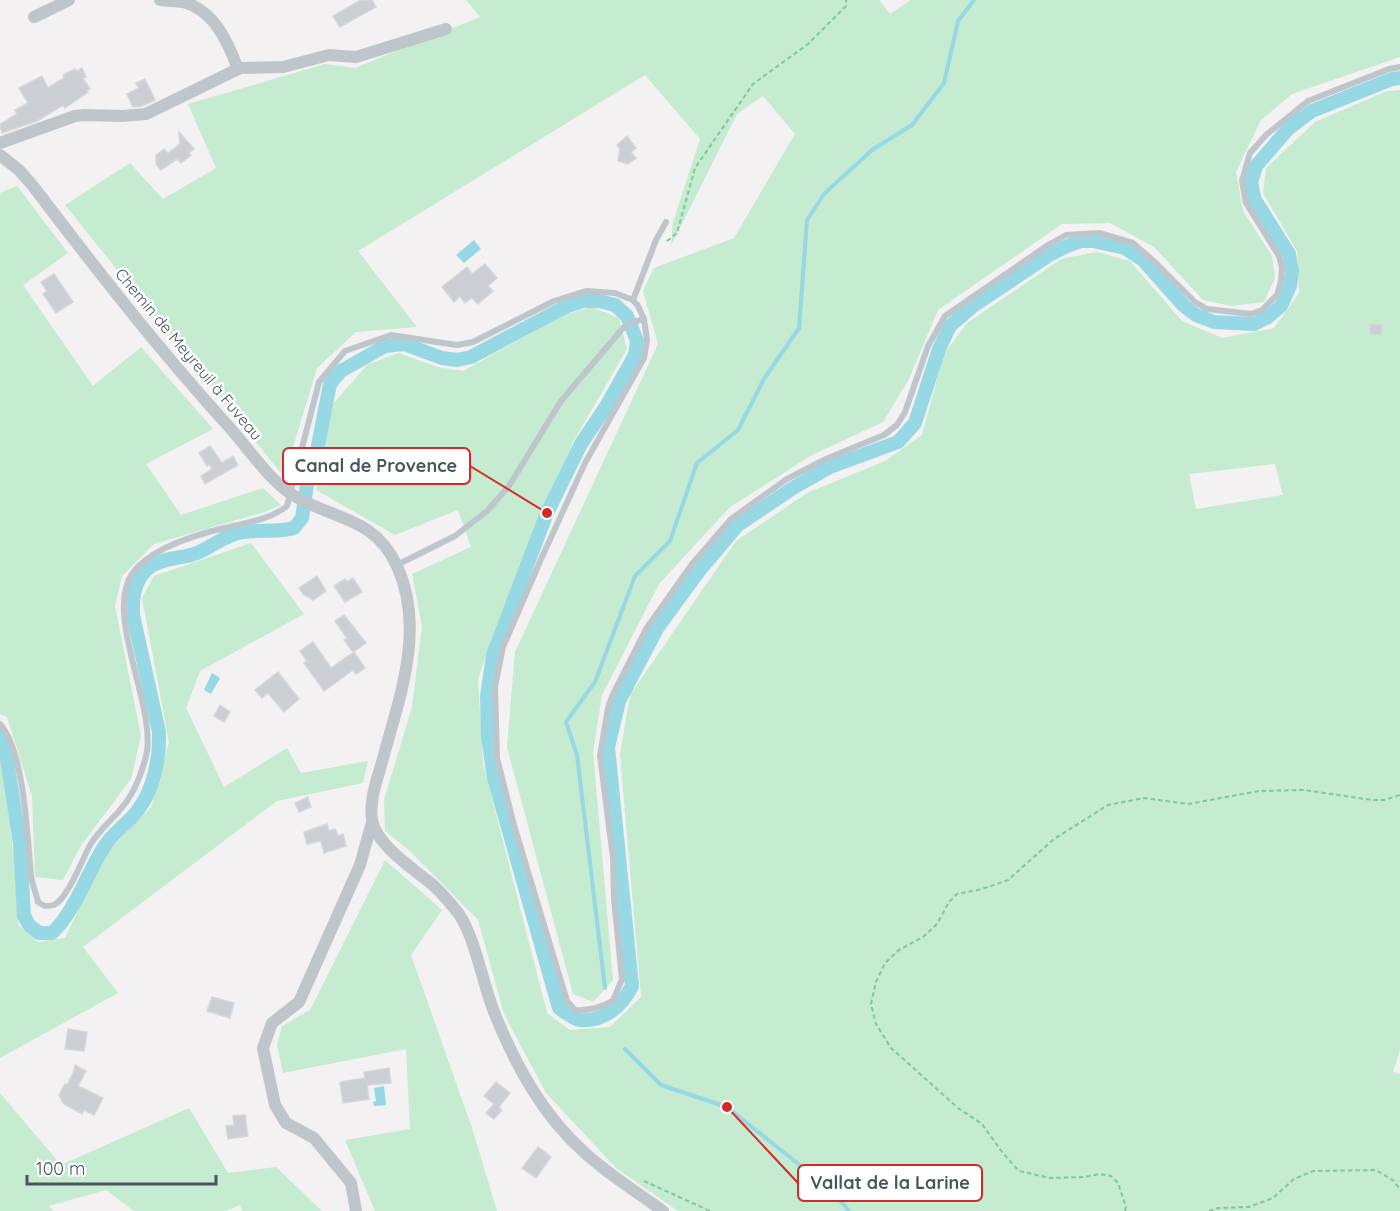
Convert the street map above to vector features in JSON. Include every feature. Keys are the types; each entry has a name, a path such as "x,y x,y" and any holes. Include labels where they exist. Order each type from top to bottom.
{"street":[{"path":"34,17 69,0"},
{"path":"160,0 182,2 204,13 225,36 238,69"},
{"path":"0,143 75,116 146,114 238,69 249,66 283,67 329,55 356,57 446,29"},
{"name":"Chemin de Meyreuil à Fuveau","path":"0,155 20,170 118,298 264,467 290,494 371,530 386,546 405,588 410,612 411,637 404,681 375,787 372,822 360,865 299,1002 272,1023 263,1048 275,1105 286,1123 314,1138 351,1183 356,1211"},
{"path":"372,822 378,835 389,848 436,888 452,904 465,923 507,1045 532,1091 564,1133 583,1151 603,1169 663,1211"}],"lane":[{"path":"0,724 12,745 16,760 29,842 31,877 38,902 45,906 55,905 65,894 93,839 129,798 147,752 148,729 124,618 124,597 130,576 141,562 156,551 221,529 267,519 287,506 319,382 345,351 391,335 457,345 473,342 554,301 586,291 615,293 633,300 644,319 648,340 644,358 585,463 547,546 503,647 495,687 500,769 514,825 567,1001 574,1010 585,1011 601,1007 613,1001 621,979 613,858 600,756 608,708 646,629 692,564 732,519 787,479 825,459 884,435 897,425 905,412 928,346 945,316 1048,244 1066,235 1099,233 1133,243 1195,302 1207,309 1251,314 1262,310 1277,296 1282,268 1280,256 1246,203 1242,181 1250,153 1266,135 1308,101 1389,69 1400,67"},
{"path":"633,300 650,254 666,222"},
{"path":"397,566 455,536 487,512 510,486 561,401 624,327 644,319"}],"path":[{"path":"650,254 677,233 695,168 753,84 808,44 846,6 846,0"},
{"path":"1125,1211 1126,1207 1118,1183 1111,1176 1099,1174 1085,1177 1050,1178 1019,1171 982,1124 957,1108 891,1048 876,1024 871,1004 876,982 885,963 899,950 923,938 937,924 949,902 957,894 1008,880 1054,839 1108,805 1144,798 1188,804 1259,791 1304,790 1372,800 1384,800 1400,795"},
{"path":"1209,1211 1218,1208 1249,1207 1273,1198 1294,1179 1313,1171 1376,1170 1394,1181 1400,1190"},
{"path":"641,1180 710,1211"}],"green space":[{"path":"466,0 879,0 890,14 911,0 1400,0 1400,57 1292,94 1261,120 1236,172 1243,211 1272,256 1275,278 1264,302 1232,306 1203,300 1154,247 1110,223 1062,224 938,310 909,379 883,422 812,455 730,507 659,584 602,695 593,752 613,980 593,1002 573,994 507,747 515,652 658,344 643,291 654,268 734,238 795,134 763,96 737,114 671,246 673,222 700,139 645,75 358,251 417,327 356,332 317,368 284,477 65,205 130,163 163,199 216,168 188,104 325,64 355,68 480,17"},
{"path":"1400,90 1400,1050 1393,1072 1400,1074 1400,1211 678,1211 616,1168 546,1093 504,1014 478,920 410,851 385,831 384,800 412,707 422,626 412,574 471,547 458,510 395,535 316,490 333,404 368,364 399,353 437,367 463,371 566,314 592,307 619,318 627,349 573,442 492,638 478,679 483,763 547,1013 570,1030 610,1027 641,997 620,755 630,695 736,541 807,493 885,461 922,435 944,354 967,323 1061,259 1097,252 1130,261 1182,321 1222,338 1274,328 1299,293 1297,251 1263,193 1266,168 1315,122 1387,91","holes":["1275,464 1283,495 1196,509 1189,474"]},
{"path":"17,186 68,253 23,285 93,386 141,347 213,429 146,464 181,515 263,488 281,505 265,512 154,544 122,576 115,606 141,736 131,779 80,847 63,880 35,877 32,796 7,717 0,714 0,193"},
{"path":"251,543 304,614 200,671 186,708 224,787 287,748 301,773 368,761 363,783 277,801 83,947 118,993 0,1058 0,748 14,858 18,925 38,942 65,938 106,854 151,807 169,742 142,598 154,576"},
{"path":"385,860 442,910 411,955 472,1128 497,1211 375,1211 345,1140 410,1129 406,1049 283,1073 277,1045 282,1026 310,1010"},
{"path":"0,1093 61,1165 189,1108 228,1173 276,1167 322,1211 242,1211 240,1205 226,1211 134,1211 106,1190 49,1206 53,1211 0,1211"}],"water":[{"path":"474,240 481,249 464,263 456,255"},
{"path":"212,673 220,678 211,694 204,690"},
{"path":"384,1086 386,1105 374,1106 373,1102 376,1101 374,1088"}],"building":[{"path":"361,0 372,0 376,7 340,27 333,16"},
{"path":"82,68 86,77 83,78 90,89 87,90 88,92 65,108 63,105 37,121 2,133 0,124 17,114 15,110 28,103 19,88 42,76 48,88 64,78 63,75"},
{"path":"145,79 155,100 133,107 127,94 139,88 136,83"},
{"path":"179,132 194,149 189,153 191,155 181,163 177,159 161,170 156,164 156,155 164,149 168,153 180,144"},
{"path":"627,136 636,148 631,152 636,158 628,164 618,161 620,149 617,145"},
{"path":"485,264 497,278 488,286 493,291 478,304 472,298 465,303 460,296 454,302 442,287 467,267 472,274"},
{"path":"54,274 73,302 56,313 43,294 47,291 41,282"},
{"path":"1370,324 1382,325 1381,335 1370,334"},
{"path":"210,446 222,463 233,456 238,465 205,484 201,476 212,469 209,464 207,466 199,453"},
{"path":"317,576 326,591 313,600 303,594 299,588"},
{"path":"353,578 362,592 345,602 334,586 345,579 347,582"},
{"path":"344,615 366,643 353,652 344,640 347,638 335,621"},
{"path":"313,642 331,668 354,652 365,668 356,674 353,670 324,691 304,663 307,661 300,651"},
{"path":"278,672 299,699 284,712 268,693 262,698 255,690"},
{"path":"220,705 230,712 224,722 214,716"},
{"path":"308,797 311,807 299,812 295,803"},
{"path":"327,824 329,831 335,829 338,836 343,834 346,846 324,853 321,841 307,844 304,832"},
{"path":"212,997 234,1003 230,1018 207,1011"},
{"path":"68,1029 87,1032 84,1051 65,1049"},
{"path":"75,1065 86,1071 78,1086 103,1098 94,1115 84,1110 82,1114 64,1104 59,1095 65,1084 67,1085"},
{"path":"389,1068 391,1083 367,1085 369,1099 343,1103 340,1082 365,1078 364,1072"},
{"path":"496,1082 510,1093 499,1107 502,1110 494,1119 486,1113 494,1104 484,1096"},
{"path":"245,1115 248,1136 228,1139 226,1126 234,1125 233,1116"},
{"path":"538,1147 551,1157 536,1178 522,1168"}],"waterway":[{"path":"605,988 577,755 566,722 595,682 635,576 670,541 697,463 738,430 764,379 799,328 807,220 824,194 872,150 912,125 944,83 958,21 974,0"},
{"path":"0,735 5,746 20,844 24,916 29,925 39,933 52,933 68,914 107,842 144,802 155,772 159,732 133,615 133,598 137,583 146,571 165,560 197,553 237,533 294,528 302,518 307,485 315,461 330,384 341,371 385,346 404,344 442,358 457,360 471,357 567,306 583,301 599,301 615,305 627,316 637,341 635,355 607,405 581,444 547,513 493,655 487,696 488,737 494,778 559,1008 580,1020 589,1020 604,1015 623,1000 632,986 608,747 619,701 658,627 699,571 738,525 793,488 830,467 898,442 915,423 939,349 950,326 973,306 1051,254 1067,246 1081,241 1093,241 1125,248 1143,260 1184,306 1196,315 1214,322 1254,324 1268,317 1281,306 1290,286 1292,271 1289,254 1255,200 1251,183 1256,166 1288,129 1312,111 1392,79 1400,78"},
{"path":"625,1049 661,1085 727,1107 832,1191 849,1211"}],"place":[{"name":"Canal de Provence","path":"547,513"},
{"name":"Vallat de la Larine","path":"727,1107"}]}
